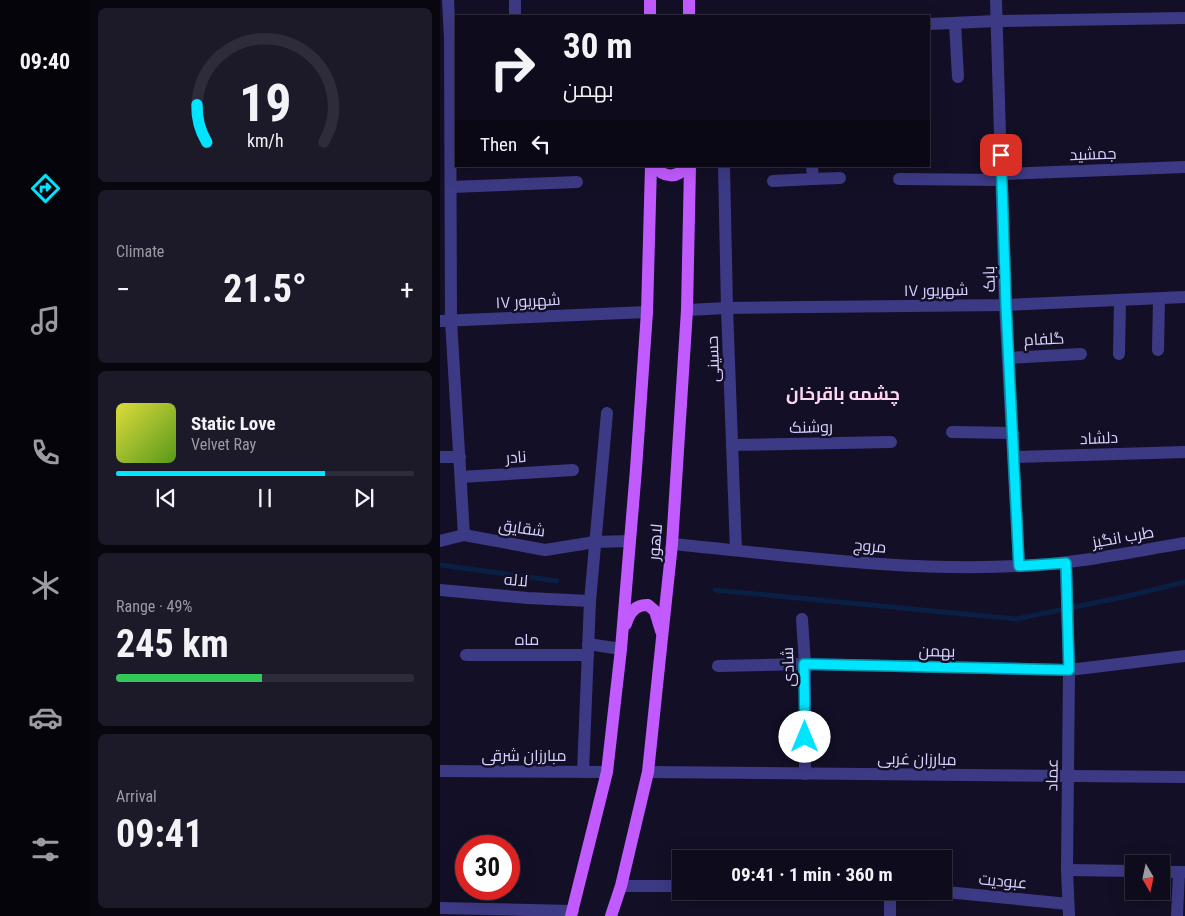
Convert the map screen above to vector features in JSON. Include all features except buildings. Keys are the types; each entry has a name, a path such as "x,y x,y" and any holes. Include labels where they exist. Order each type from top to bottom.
{"main road":[{"path":"650,0 650,15"},
{"path":"689,0 689,15"},
{"name":"لاهور","path":"572,914 607,772 621,650 647,312 653,167"},
{"path":"654,167 661,173 669,176 679,174 687,167"},
{"name":"لاهور","path":"611,916 621,886 648,772 672,544 687,310 688,167"},
{"path":"622,635 632,612 644,604 652,607 655,611 662,638"}],"street":[{"path":"448,0 449,39 445,172 451,187 445,231 446,321 460,457 464,535"},
{"path":"515,0 515,15"},
{"name":"بابک","path":"996,0 1006,305 1019,566"},
{"path":"930,24 1185,18"},
{"path":"955,23 958,78"},
{"name":"حسینی","path":"724,167 736,550"},
{"name":"جمشید","path":"899,180 1002,177 1185,167"},
{"path":"773,181 813,172 840,178"},
{"path":"451,187 577,182"},
{"name":"۱۷ شهریور","path":"687,310 1006,305 1185,297"},
{"path":"1158,350 1159,299"},
{"path":"1120,300 1120,354"},
{"name":"۱۷ شهریور","path":"446,321 647,312"},
{"name":"گلفام","path":"1009,358 1081,354"},
{"path":"583,772 590,601 607,413"},
{"path":"952,432 1013,433"},
{"name":"روشنک","path":"732,445 891,442"},
{"name":"دلشاد","path":"1014,457 1185,452"},
{"path":"440,457 460,457"},
{"name":"نادر","path":"461,477 573,470"},
{"name":"شقایق","path":"440,541 464,535 545,550 595,542 630,541"},
{"name":"طرب انگیز","path":"1066,563 1185,543"},
{"name":"مروج","path":"672,544 886,564 977,567 1066,563"},
{"name":"عماد","path":"1066,563 1069,634 1068,910"},
{"name":"لاله","path":"440,590 528,598 590,601"},
{"name":"شادی","path":"802,619 806,774"},
{"name":"ماه","path":"466,655 621,650"},
{"name":"بهمن","path":"718,666 804,664 1069,670 1185,656"},
{"name":"مبارزان شرقی","path":"440,771 607,772"},
{"name":"مبارزان غربی","path":"648,772 1185,777"},
{"path":"1067,870 1125,871"},
{"path":"1177,916 1182,872"},
{"path":"621,886 672,886"},
{"name":"عبودیت","path":"952,893 1068,910"},
{"path":"890,900 890,916"},
{"path":"440,908 572,914"}],"waterway":[{"path":"440,565 557,581"},
{"path":"715,590 1016,619 1185,582"}],"district":[{"name":"چشمه باقرخان","path":"843,393"}],"route":[{"path":"805,737 804,664 1069,670 1066,563 1019,566 1006,305 1001,155"}]}
